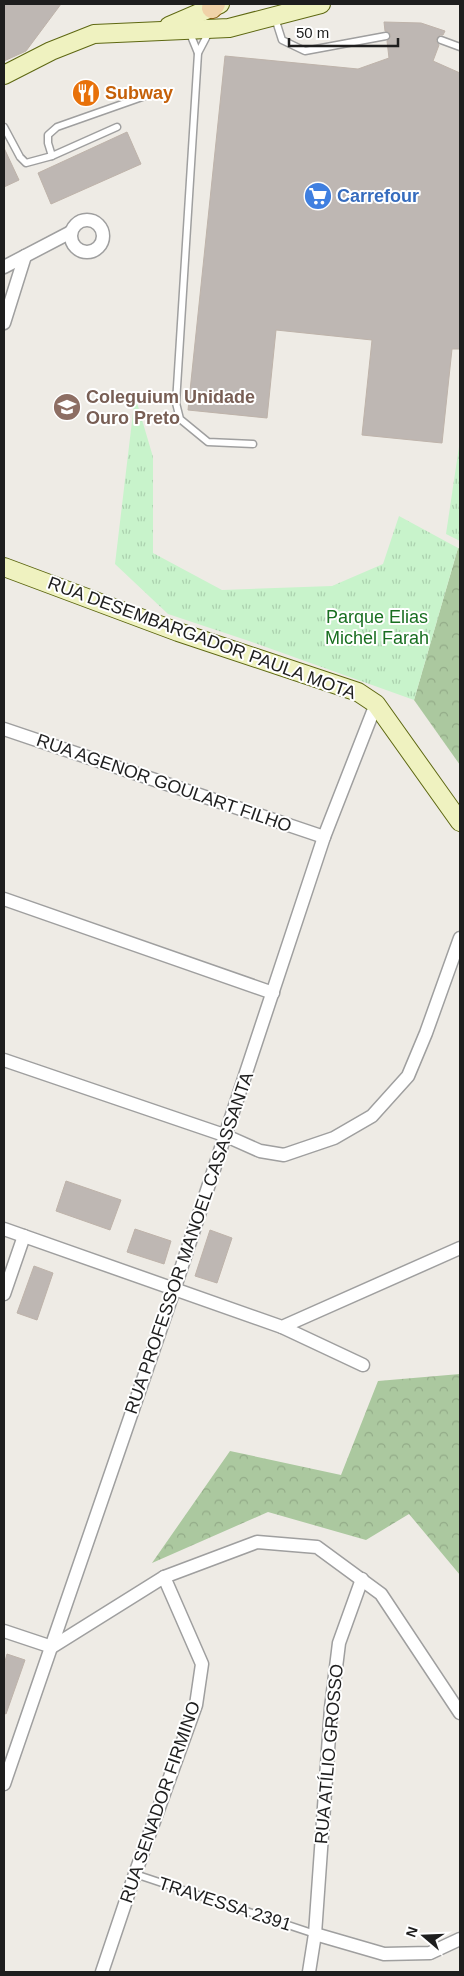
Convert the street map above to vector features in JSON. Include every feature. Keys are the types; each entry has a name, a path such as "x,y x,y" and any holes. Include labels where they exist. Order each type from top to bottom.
{"street":[{"path":"276,17 302,4"},
{"path":"4,75 51,51 94,34 229,28 321,4"},
{"path":"154,32 216,5"},
{"path":"4,267 71,232"},
{"path":"4,323 25,256"},
{"name":"RUA DESEMBARGADOR PAULA MOTA","path":"4,566 178,632 358,692 376,704 460,822"},
{"name":"RUA PROFESSOR MANOEL CASASSANTA","path":"4,1784 174,1290 324,836 376,704"},
{"name":"RUA AGENOR GOULART FILHO","path":"4,729 324,836"},
{"path":"4,899 273,993"},
{"path":"4,1060 224,1135 260,1151 284,1155 334,1138 372,1116 408,1076 426,1034 460,938"},
{"path":"4,1229 282,1327 363,1365"},
{"path":"4,1294 24,1236"},
{"path":"282,1327 460,1248"},
{"path":"4,1631 52,1648 164,1577 257,1542 317,1547 381,1594 460,1713"},
{"name":"RUA SENADOR FIRMINO","path":"102,1972 196,1704 202,1664 164,1577"},
{"name":"RUA ATÍLIO GROSSO","path":"309,1972 316,1934 331,1708 339,1643 362,1579"},
{"path":"316,1934 384,1954 430,1953 460,1939"}],"lane":[{"path":"276,17 282,40 305,51 386,36"},
{"path":"211,29 198,53 176,403 180,419 208,442 253,444"},
{"path":"188,30 198,53"},
{"path":"441,40 460,47"},
{"path":"52,156 48,143 48,134 57,126 145,96"},
{"path":"4,127 20,157 26,163 52,156 117,127"},
{"name":"TRAVESSA 2391","path":"135,1874 316,1934"}],"green space":[{"name":"Parque Elias Michel Farah","path":"135,396 153,457 153,553 222,590 332,586 383,564 399,516 458,548 414,700 168,614 115,564"},
{"path":"460,440 460,541 446,534"},
{"path":"458,548 460,549 460,765 414,700"},
{"path":"460,1374 460,1575 409,1514 366,1540 268,1512 152,1563 230,1451 341,1475 378,1381"}],"building":[{"path":"4,4 61,4 26,51 4,61"},
{"name":"Carrefour","path":"384,22 421,23 445,31 443,35 437,38 436,41 439,45 433,61 460,73 460,349 452,349 442,443 362,435 372,340 276,330 267,418 188,410 225,56 358,69 389,58 387,41 391,36 389,32 385,31"},
{"path":"127,132 141,164 51,204 38,173"},
{"path":"4,148 19,180 4,187"},
{"path":"66,1181 121,1200 110,1230 56,1211"},
{"path":"135,1229 171,1241 164,1264 127,1252"},
{"path":"210,1230 232,1238 217,1283 195,1276"},
{"path":"34,1266 53,1273 37,1320 17,1313"},
{"path":"7,1654 25,1660 6,1714 4,1713 4,1665"}],"place":[{"name":"Subway","path":"86,93"},
{"name":"Carrefour","path":"318,196"},
{"name":"Coleguium Unidade Ouro Preto","path":"67,407"}]}
